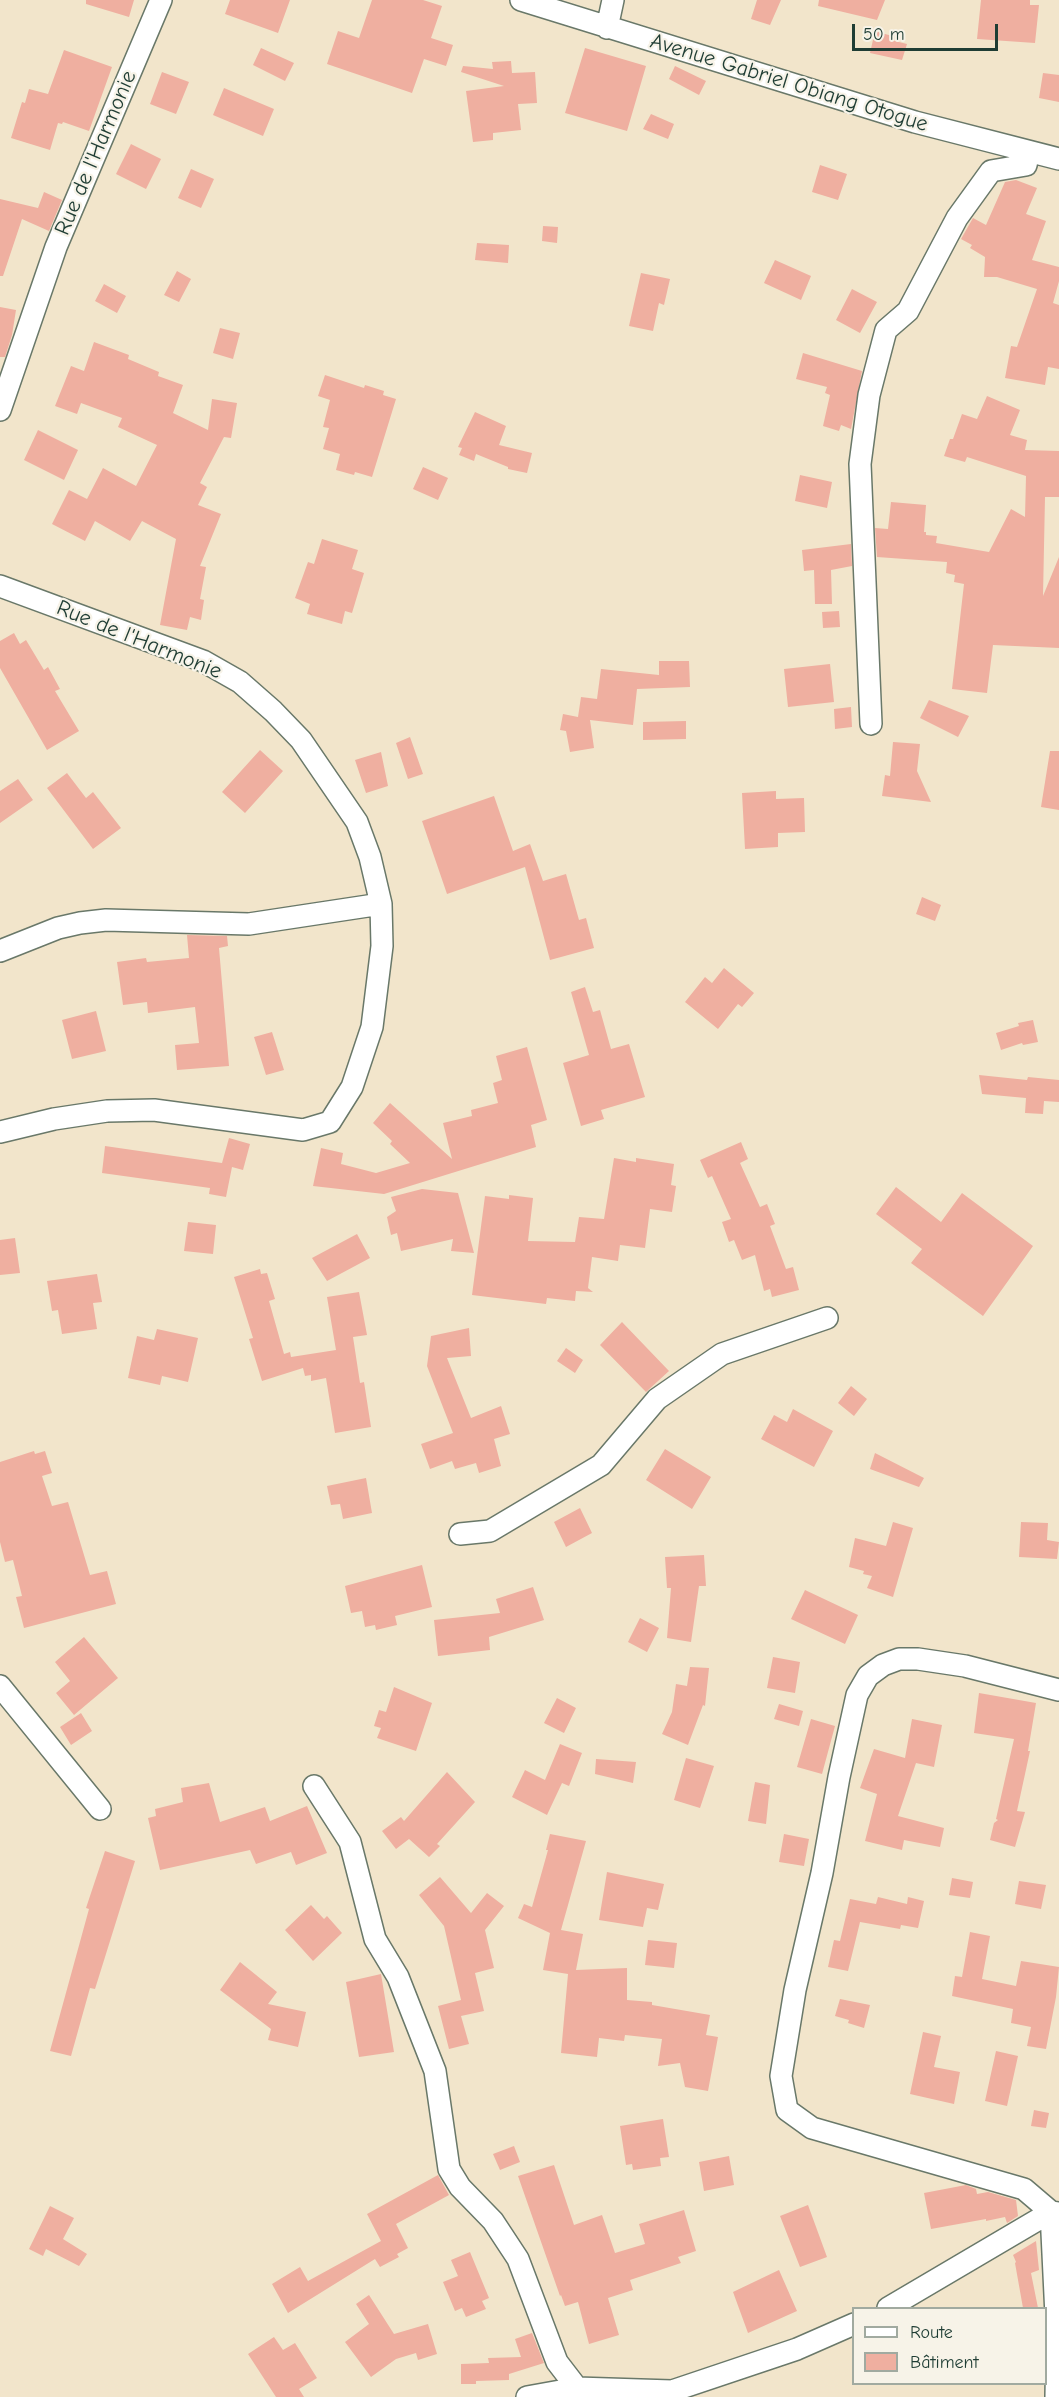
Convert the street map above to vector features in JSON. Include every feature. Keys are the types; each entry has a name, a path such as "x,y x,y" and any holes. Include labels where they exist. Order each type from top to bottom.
{"street":[{"name":"Rue de l'Harmonie","path":"0,410 56,247 160,0"},
{"name":"Avenue Gabriel Obiang Otogue","path":"521,0 915,122 1059,159"},
{"path":"607,28 613,0"},
{"path":"871,724 860,464 869,395 886,330 908,310 957,218 992,171 1026,165 1029,152"},
{"name":"Rue de l'Harmonie","path":"0,585 203,661 240,682 273,711 301,740 357,822 370,857 381,904 382,946 372,1027 352,1087 330,1122 303,1130 154,1110 107,1111 54,1119 0,1131"},
{"path":"0,951 58,928 80,923 106,920 249,924 381,904"},
{"path":"460,1534 490,1531 601,1465 657,1399 722,1354 827,1318"},
{"path":"1055,2213 1024,2189 812,2128 787,2110 781,2076 795,1990 822,1873 839,1777 857,1695 868,1677 883,1665 899,1659 918,1659 965,1666 1059,1690"},
{"path":"0,1686 100,1809"},
{"path":"314,1786 350,1842 375,1939 398,1977 435,2071 448,2169 460,2187 493,2221 518,2259 557,2362 577,2388"},
{"path":"890,2307 1055,2213"},
{"path":"1055,2213 1056,2397"},
{"path":"527,2397 577,2388 672,2391 797,2349 852,2325"}],"building":[{"path":"86,0 134,0 129,17 86,4"},
{"path":"230,0 290,0 278,33 225,14"},
{"path":"372,0 423,0 442,6 431,38 453,45 446,66 424,59 412,93 327,64 338,31 359,38"},
{"path":"757,0 781,0 770,25 751,19"},
{"path":"819,0 885,0 877,20 818,6"},
{"path":"981,0 1030,0 1030,5 1039,5 1035,43 977,39"},
{"path":"875,31 892,36 891,40 907,44 902,60 870,53"},
{"path":"261,48 294,63 285,81 253,65"},
{"path":"585,48 646,66 627,131 565,113"},
{"path":"64,50 112,67 89,131 63,122 58,123 50,150 11,138 22,102 25,103 29,89 48,94"},
{"path":"511,61 512,73 535,72 537,103 518,104 521,130 493,133 493,140 473,142 466,91 504,86 461,72 463,66 493,69 492,62"},
{"path":"675,66 706,81 699,95 669,79"},
{"path":"162,72 189,82 176,114 150,104"},
{"path":"1043,73 1059,75 1059,102 1039,98"},
{"path":"224,88 274,109 263,136 213,115"},
{"path":"651,114 674,124 668,139 643,129"},
{"path":"131,144 161,159 146,189 116,174"},
{"path":"820,165 847,174 838,200 812,192"},
{"path":"191,169 214,179 201,208 178,198"},
{"path":"1016,180 1037,188 1026,214 1046,221 1032,260 1059,267 1059,281 1053,303 1059,305 1059,369 1048,367 1045,385 1005,378 1011,346 1017,347 1037,289 997,277 984,277 985,257 961,239 973,218 986,225 1005,182"},
{"path":"44,192 62,200 49,231 22,219 3,276 0,276 0,199 38,208"},
{"path":"543,226 558,227 557,243 542,241"},
{"path":"477,243 509,245 508,263 475,260"},
{"path":"775,260 811,276 801,300 764,283"},
{"path":"177,271 191,279 179,302 164,295"},
{"path":"641,273 670,279 664,305 659,303 653,331 629,326"},
{"path":"104,284 126,296 117,313 95,301"},
{"path":"852,289 877,302 860,333 836,320"},
{"path":"0,307 16,310 12,335 5,357 0,357"},
{"path":"220,328 240,333 233,359 213,353"},
{"path":"94,342 129,355 128,359 159,372 158,376 183,385 173,413 208,430 212,399 237,403 231,438 224,437 200,483 207,487 198,505 221,514 200,566 206,567 200,599 204,600 201,620 190,617 187,630 160,625 176,539 142,521 130,541 95,521 85,541 52,524 69,490 87,499 103,468 136,486 157,445 118,427 122,418 81,403 77,414 55,406 71,366 84,371"},
{"path":"803,353 862,371 851,429 841,425 839,431 823,426 830,395 825,393 827,387 796,379"},
{"path":"325,375 364,388 365,385 384,391 383,395 396,399 372,477 336,470 340,454 323,449 329,428 323,427 330,400 318,396"},
{"path":"987,396 1020,410 1010,435 1027,440 1025,450 1059,451 1059,497 1045,497 1043,596 1059,557 1059,648 993,645 987,693 952,689 964,584 954,582 955,575 946,573 947,562 877,557 875,528 888,529 891,502 926,505 924,532 926,535 937,536 936,543 989,552 1011,509 1025,517 1026,476 967,457 965,462 944,456 962,414 977,419"},
{"path":"475,412 506,426 499,445 532,453 527,473 508,469 508,467 476,454 474,461 459,455 462,448 458,447"},
{"path":"38,430 78,450 64,480 24,460"},
{"path":"423,467 448,478 438,500 413,489"},
{"path":"800,475 832,482 827,508 795,501"},
{"path":"322,539 358,550 352,569 364,573 352,613 345,611 342,624 307,614 310,604 295,598 308,562 314,564"},
{"path":"851,544 852,566 831,570 832,604 815,604 814,570 804,571 802,550"},
{"path":"839,611 840,627 823,628 822,612"},
{"path":"14,633 20,644 26,640 44,670 48,667 60,689 55,691 79,731 47,750 0,668 0,641"},
{"path":"659,661 689,661 690,687 637,689 633,725 590,720 594,748 570,752 566,731 560,730 563,714 578,717 581,697 597,699 601,669 659,675"},
{"path":"830,664 834,702 788,707 784,669"},
{"path":"929,700 969,716 958,737 920,718"},
{"path":"851,707 852,727 835,729 834,709"},
{"path":"686,721 686,739 643,740 643,722"},
{"path":"410,737 423,774 408,779 396,743"},
{"path":"893,742 920,744 917,771 931,802 882,796 885,775 890,776"},
{"path":"260,750 283,771 245,813 222,792"},
{"path":"1050,751 1059,751 1059,810 1041,807"},
{"path":"381,752 388,786 366,793 355,760"},
{"path":"67,773 86,798 93,792 121,828 93,849 47,788"},
{"path":"18,779 33,800 0,823 0,791"},
{"path":"776,791 776,799 804,798 805,832 778,833 778,847 745,849 742,793"},
{"path":"494,796 513,851 530,844 543,881 566,874 579,920 586,918 594,948 550,960 525,867 447,894 422,821"},
{"path":"922,897 941,905 935,921 916,914"},
{"path":"187,935 227,936 228,946 219,948 229,1066 177,1070 175,1045 199,1043 195,1007 148,1013 147,1002 123,1005 117,962 146,958 147,962 189,958"},
{"path":"724,968 754,993 742,1007 738,1004 718,1029 685,1002 705,977 712,983"},
{"path":"585,987 593,1012 600,1010 611,1049 629,1044 645,1097 601,1110 604,1119 581,1126 563,1063 589,1055 571,992"},
{"path":"96,1011 106,1051 72,1059 62,1020"},
{"path":"1033,1020 1038,1042 1023,1045 1022,1043 1001,1050 996,1033 1019,1026 1018,1023"},
{"path":"272,1032 284,1070 266,1075 254,1037"},
{"path":"527,1047 547,1120 531,1125 536,1147 384,1194 313,1186 321,1148 343,1153 341,1164 376,1173 410,1163 373,1123 390,1103 452,1159 443,1123 472,1116 471,1110 498,1103 493,1083 502,1080 496,1056"},
{"path":"979,1075 1027,1080 1028,1077 1059,1080 1059,1102 1044,1101 1043,1114 1025,1113 1026,1098 982,1094"},
{"path":"229,1138 250,1144 243,1170 232,1167 226,1197 209,1194 210,1188 102,1173 105,1146 222,1163"},
{"path":"741,1142 748,1159 740,1163 760,1207 767,1204 775,1224 770,1226 786,1269 793,1267 799,1290 772,1297 770,1289 764,1291 755,1255 742,1260 734,1240 729,1242 722,1222 731,1219 712,1176 708,1178 700,1160"},
{"path":"614,1158 636,1162 636,1158 674,1164 671,1185 676,1186 672,1212 650,1209 645,1248 620,1245 618,1261 592,1257 588,1288 593,1292 576,1291 575,1301 547,1298 546,1304 472,1295 485,1196 509,1199 509,1195 533,1198 528,1241 575,1242 579,1217 604,1219"},
{"path":"896,1187 941,1222 962,1193 1033,1246 983,1316 911,1263 922,1249 876,1214"},
{"path":"422,1189 458,1193 474,1253 451,1251 453,1239 401,1251 397,1233 391,1235 387,1217 396,1211 391,1197"},
{"path":"188,1222 216,1225 213,1254 184,1251"},
{"path":"357,1234 370,1258 327,1281 312,1258"},
{"path":"15,1238 20,1273 0,1275 0,1240"},
{"path":"260,1269 261,1274 267,1273 275,1299 269,1301 284,1354 290,1352 291,1357 336,1350 327,1297 359,1292 367,1335 353,1337 360,1383 364,1382 371,1427 335,1433 326,1378 311,1381 311,1375 305,1376 303,1368 262,1381 249,1339 253,1338 234,1277"},
{"path":"97,1274 102,1302 93,1303 97,1329 62,1334 58,1310 52,1311 47,1281"},
{"path":"622,1322 669,1371 646,1392 600,1345"},
{"path":"469,1328 471,1356 447,1358 471,1418 501,1406 510,1434 494,1439 501,1466 479,1473 476,1463 455,1469 452,1461 430,1469 421,1444 453,1433 427,1366 431,1336"},
{"path":"157,1329 198,1338 188,1382 162,1376 160,1385 128,1378 137,1336 154,1340"},
{"path":"566,1348 583,1360 575,1373 557,1361"},
{"path":"851,1386 867,1399 854,1416 838,1403"},
{"path":"793,1409 833,1431 814,1467 761,1439 774,1415 787,1422"},
{"path":"665,1449 711,1477 692,1509 646,1480"},
{"path":"34,1451 35,1454 45,1451 52,1473 42,1476 52,1506 68,1502 90,1575 107,1571 116,1604 24,1628 16,1597 22,1596 13,1560 5,1562 0,1542 0,1462"},
{"path":"875,1453 924,1478 919,1487 870,1469"},
{"path":"366,1478 372,1513 343,1519 340,1504 331,1505 327,1486"},
{"path":"580,1508 592,1533 566,1547 554,1522"},
{"path":"893,1522 913,1528 893,1597 867,1588 872,1576 849,1567 855,1538 886,1546"},
{"path":"1021,1522 1048,1523 1047,1540 1059,1542 1057,1559 1019,1557"},
{"path":"704,1555 706,1586 699,1586 691,1642 667,1638 671,1588 667,1588 665,1557"},
{"path":"422,1565 432,1607 395,1616 397,1625 376,1630 375,1625 365,1627 362,1611 351,1613 345,1586"},
{"path":"533,1587 544,1620 489,1637 490,1650 438,1656 434,1620 500,1613 496,1599"},
{"path":"805,1590 858,1615 845,1644 791,1619"},
{"path":"640,1618 659,1628 647,1652 628,1642"},
{"path":"84,1637 118,1678 74,1715 56,1693 70,1681 55,1662"},
{"path":"773,1657 800,1662 795,1693 767,1688"},
{"path":"690,1667 709,1668 705,1706 703,1705 688,1745 662,1734 672,1712 676,1684 687,1686"},
{"path":"394,1687 432,1703 416,1751 377,1738 381,1728 374,1726 379,1710 386,1712"},
{"path":"979,1693 1036,1703 1028,1751 1030,1751 1017,1811 1025,1812 1015,1847 990,1840 994,1823 998,1820 996,1819 1014,1739 974,1733"},
{"path":"557,1698 576,1708 564,1733 544,1723"},
{"path":"779,1704 803,1711 799,1726 774,1719"},
{"path":"81,1713 92,1731 71,1745 60,1727"},
{"path":"811,1719 835,1726 822,1774 797,1767"},
{"path":"912,1719 942,1725 934,1767 916,1763 898,1816 944,1828 940,1847 904,1840 902,1850 865,1841 877,1794 860,1788 874,1749 905,1758"},
{"path":"560,1744 582,1753 569,1786 562,1783 547,1815 512,1797 525,1770 545,1780"},
{"path":"686,1758 714,1766 700,1808 674,1800"},
{"path":"596,1759 636,1762 633,1783 595,1774"},
{"path":"447,1772 475,1802 437,1844 440,1846 429,1857 409,1839 396,1849 382,1831 401,1817 404,1821"},
{"path":"755,1782 770,1785 766,1824 748,1821"},
{"path":"209,1783 220,1822 265,1807 270,1821 307,1806 327,1853 296,1865 291,1852 256,1864 250,1850 160,1870 148,1818 156,1816 155,1809 183,1802 181,1788"},
{"path":"550,1834 586,1841 561,1930 583,1934 576,1970 627,1968 627,2000 652,2002 652,2005 710,2015 706,2035 718,2037 708,2091 685,2087 680,2063 658,2066 662,2039 625,2035 624,2041 599,2038 597,2057 561,2053 568,1974 543,1970 550,1933 518,1918 524,1904 532,1907 548,1850 546,1850"},
{"path":"784,1834 809,1839 804,1866 779,1862"},
{"path":"105,1851 135,1861 95,1989 90,1988 71,2056 50,2051 89,1909 86,1908"},
{"path":"607,1872 664,1884 658,1910 647,1908 643,1927 599,1920"},
{"path":"440,1877 471,1913 487,1893 504,1906 485,1930 494,1968 475,1973 484,2011 461,2016 469,2044 449,2049 438,2006 461,2000 444,1926 419,1895"},
{"path":"952,1878 973,1882 970,1898 949,1895"},
{"path":"1019,1881 1046,1885 1041,1909 1015,1904"},
{"path":"878,1897 907,1904 908,1897 924,1901 918,1928 901,1925 900,1929 860,1922 848,1971 828,1967 834,1940 840,1941 850,1899 876,1904"},
{"path":"311,1905 324,1919 327,1916 342,1933 313,1961 285,1930"},
{"path":"970,1932 990,1936 982,1979 1016,1986 1021,1961 1059,1967 1046,2049 1027,2046 1031,2027 1011,2023 1013,2009 952,1996 955,1976 962,1977"},
{"path":"648,1940 677,1943 674,1968 645,1965"},
{"path":"240,1962 277,1992 268,2004 306,2012 298,2047 268,2040 271,2029 220,1990"},
{"path":"381,1974 394,2052 359,2057 346,1982"},
{"path":"840,1999 870,2005 864,2028 835,2016"},
{"path":"923,2032 941,2036 934,2067 960,2072 954,2104 910,2094"},
{"path":"996,2051 1018,2056 1007,2106 985,2101"},
{"path":"1034,2110 1049,2113 1046,2128 1031,2126"},
{"path":"663,2119 669,2157 660,2158 661,2166 633,2170 632,2164 626,2165 620,2126"},
{"path":"514,2146 520,2162 500,2170 493,2154"},
{"path":"729,2156 734,2185 704,2191 699,2162"},
{"path":"554,2165 574,2225 602,2215 615,2253 645,2244 639,2224 684,2210 696,2251 678,2257 681,2263 630,2280 633,2290 608,2298 619,2335 589,2344 578,2302 565,2306 560,2296 518,2176"},
{"path":"438,2175 449,2195 396,2224 408,2248 397,2254 399,2257 380,2267 375,2259 288,2313 272,2284 300,2267 308,2281 381,2241 367,2214"},
{"path":"966,2185 976,2189 977,2194 988,2192 1016,2200 1018,2216 1007,2223 1005,2217 931,2229 924,2193"},
{"path":"808,2205 827,2257 800,2267 780,2216"},
{"path":"50,2206 74,2218 63,2239 87,2254 79,2266 46,2249 43,2256 29,2249"},
{"path":"1036,2241 1039,2270 1031,2273 1038,2307 1023,2307 1013,2255"},
{"path":"470,2252 489,2298 482,2301 486,2309 466,2317 462,2308 455,2311 443,2282 458,2276 451,2260"},
{"path":"779,2270 797,2311 748,2333 733,2292"},
{"path":"369,2295 394,2334 428,2324 437,2354 418,2360 416,2353 396,2359 371,2377 345,2342 369,2324 356,2304"},
{"path":"532,2333 544,2363 509,2374 509,2380 461,2384 461,2364 489,2363 488,2358 521,2357 515,2339"},
{"path":"274,2337 283,2350 295,2343 317,2378 299,2389 304,2397 276,2397 248,2354"}]}
